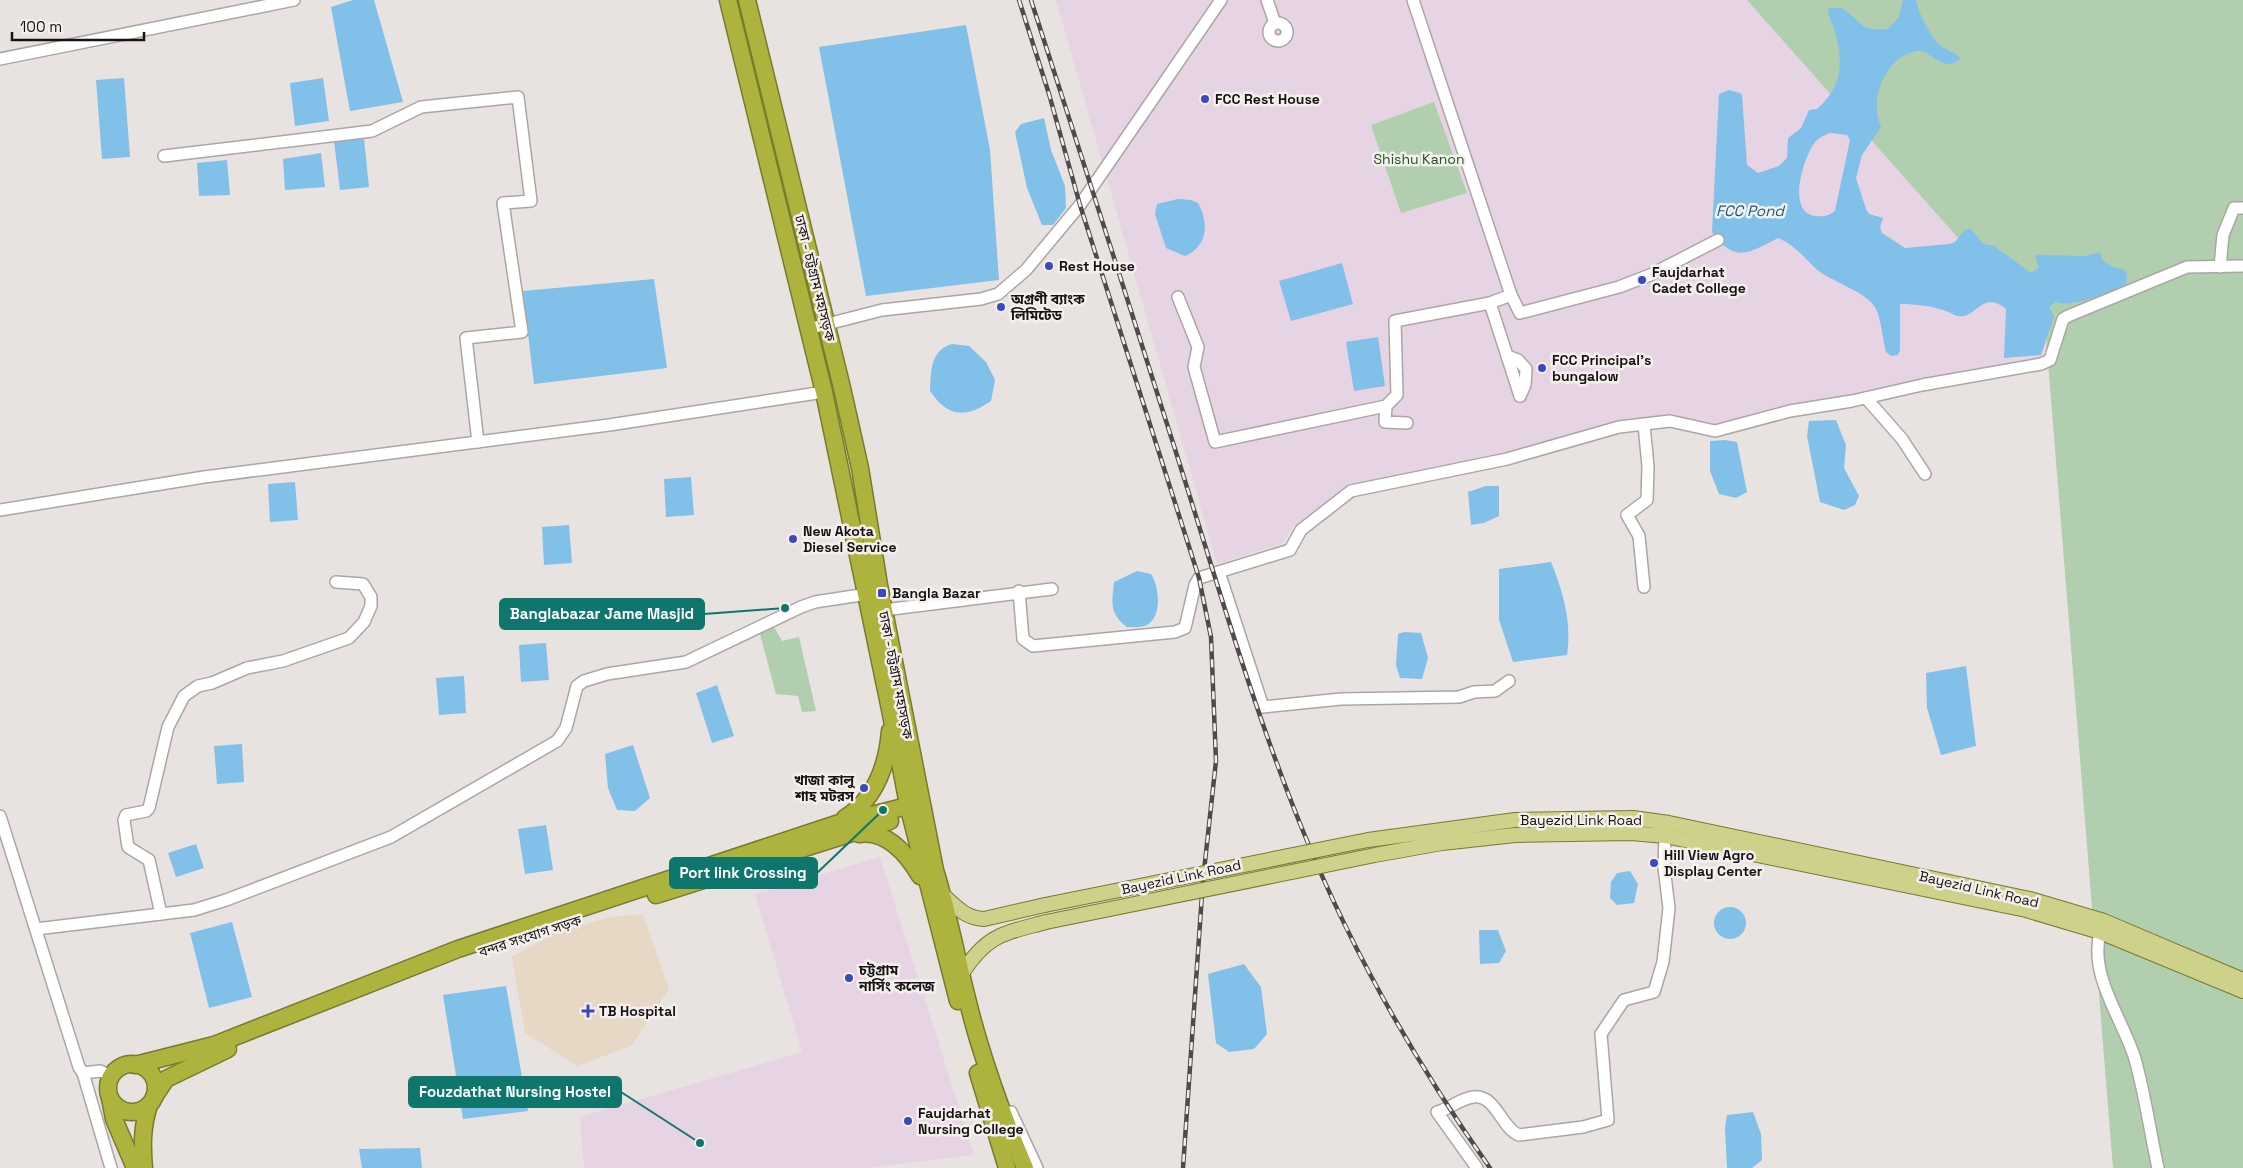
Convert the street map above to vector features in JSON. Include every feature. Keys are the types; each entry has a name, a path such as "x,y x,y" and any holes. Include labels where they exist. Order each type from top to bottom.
{"highway":[{"name":"ঢাকা - চট্টগ্রাম মহাসড়ক","path":"728,0 824,392 892,714 937,893 979,1079 1025,1168"},
{"name":"ঢাকা - চট্টগ্রাম মহাসড়ক","path":"747,0 860,468 915,808"},
{"path":"839,830 859,809 876,786 889,744 892,714"},
{"name":"বন্দর সংযোগ সড়ক","path":"135,1065 214,1045 458,949 915,808"},
{"path":"839,830 878,834 895,845 911,861 937,893"},
{"name":"বন্দর সংযোগ সড়ক","path":"144,1168 142,1143 144,1120 152,1101 166,1079 218,1053 461,958 839,830"},
{"name":"ঢাকা - চট্টগ্রাম মহাসড়ক","path":"937,893 962,974 1007,1168"},
{"path":"109,1092 111,1099 121,1110 136,1112 152,1101 156,1090 152,1076 142,1067 135,1065 122,1067 112,1076 109,1092 114,1119 135,1168"}],"main road":[{"name":"Bayezid Link Road","path":"937,893 966,916 984,919 1359,842 1515,820 1633,818 1669,823 2030,899 2104,921 2243,980"},
{"name":"Bayezid Link Road","path":"962,974 981,947 1002,934 1046,922 1442,843 1515,835 1631,833 1665,836 2026,910 2100,932 2243,991"}],"street":[{"path":"0,59 294,0"},
{"path":"808,329 825,323 882,310 981,299 998,294 1026,270 1080,205 1221,0"},
{"path":"1267,0 1274,23"},
{"path":"1412,0 1511,295 1520,313 1610,289 1650,275 1718,240"},
{"path":"164,156 372,131 421,107 518,97 531,201 503,203 522,332 466,338 478,442"},
{"path":"2220,267 2223,235 2234,208 2243,208"},
{"path":"1019,591 1023,639 1033,646 1175,632 1185,628 1195,585 1199,578 1290,550 1301,530 1351,490 1507,459 1619,427 1670,421 1715,431 1790,410 1866,398 2050,360 2063,319 2068,316 2187,267 2243,266"},
{"path":"1178,296 1198,347 1194,368 1215,442 1386,406 1397,395 1395,321 1490,303 1511,295"},
{"path":"1490,303 1507,356"},
{"path":"0,510 204,477 609,425 824,392"},
{"path":"1866,398 1902,439 1925,474"},
{"path":"1386,406 1385,426 1407,423"},
{"path":"1644,425 1648,466 1647,500 1626,515 1639,536 1644,587"},
{"path":"1219,572 1263,707 1341,699 1459,697 1474,692 1496,692 1509,681"},
{"path":"161,914 149,860 128,847 124,820 126,816 146,811 149,808 168,727 178,705 184,696 198,686 212,683 247,668 283,661 349,638 364,622 372,606 372,597 363,584 336,582"},
{"path":"884,610 1019,591 1052,589"},
{"path":"36,929 194,910 226,900 391,836 557,741 566,728 577,686 584,681 607,674 686,662 801,607 815,602 867,594"},
{"path":"0,816 111,1168"},
{"path":"1477,1168 1437,1112 1463,1099 1476,1096 1487,1101 1495,1108 1510,1131 1519,1135 1583,1127 1608,1120 1601,1034 1624,1000 1654,992 1663,962 1668,908 1664,867 1665,836"},
{"path":"2100,932 2097,959 2104,984 2135,1059 2158,1168"},
{"path":"82,1073 100,1071 112,1076"},
{"path":"979,1079 985,1112 1001,1168"},
{"path":"996,1115 1011,1112 1037,1168"}],"shaded area":[{"name":"Faujdarhat Cadet College","path":"1056,0 2037,0 2049,356 1715,426 1669,415 1616,421 1505,453 1346,486 1292,528 1283,543 1217,564"},
{"name":"চট্টগ্রাম নার্সিং কলেজ","path":"880,857 974,1155 865,1168 584,1168 580,1117 802,1052 755,894"},
{"name":"TB Hospital","path":"643,914 669,989 631,1046 577,1066 525,1033 512,957 555,933 610,917"}],"green space":[{"path":"1747,0 2243,0 2243,1168 2113,1168 2046,337"},
{"name":"Shishu Kanon","path":"1434,102 1467,193 1401,213 1371,125"},
{"path":"774,627 782,641 799,637 816,711 802,712 798,696 776,694 760,634"}],"water":[{"path":"353,0 374,0 403,102 350,111 331,7"},
{"name":"FCC Pond","path":"1903,0 1916,0 1929,31 1937,42 1960,58 1952,64 1946,64 1926,53 1916,51 1905,55 1895,62 1882,82 1878,93 1877,105 1881,127 1862,155 1856,178 1869,214 1883,218 1880,227 1882,233 1905,248 1949,244 1955,242 1965,230 1971,229 1983,244 1994,246 2031,273 2039,267 2035,256 2038,255 2086,256 2100,252 2102,260 2113,267 2123,269 2127,273 2126,285 2081,301 2063,304 2056,302 2049,307 2054,316 2041,355 2004,358 2006,309 1991,302 1985,303 1964,316 1957,316 1947,311 1929,307 1900,304 1900,350 1898,355 1891,356 1886,352 1879,317 1870,301 1820,272 1788,244 1778,238 1750,251 1743,253 1735,252 1728,249 1712,232 1719,94 1729,90 1742,95 1747,165 1758,173 1779,166 1787,158 1788,138 1801,128 1809,110 1817,109 1826,99 1837,79 1840,69 1840,58 1836,35 1828,14 1829,8 1842,8 1871,29 1888,29 1899,17","holes":["1830,133 1847,135 1850,140 1835,211 1825,216 1814,216 1806,212 1801,204 1799,194 1803,170 1811,148 1821,137"]},
{"path":"966,25 990,150 999,280 866,296 819,47"},
{"path":"124,78 130,157 102,159 96,80"},
{"path":"323,78 329,121 295,126 290,83"},
{"path":"1044,118 1051,150 1065,186 1066,208 1053,225 1042,225 1027,188 1015,132 1021,124"},
{"path":"364,139 369,187 340,190 334,141"},
{"path":"321,153 325,187 285,190 283,159"},
{"path":"227,160 230,195 199,196 197,163"},
{"path":"1178,199 1191,200 1198,203 1205,226 1202,240 1198,246 1193,252 1185,256 1166,248 1155,214 1157,204"},
{"path":"1342,263 1353,304 1291,321 1279,281"},
{"path":"654,279 667,368 534,384 523,291"},
{"path":"1378,337 1385,386 1354,391 1346,342"},
{"path":"952,344 969,346 986,362 995,380 991,401 982,407 965,413 950,410 943,406 930,391 933,363 936,356 939,351"},
{"path":"1836,420 1846,445 1844,468 1859,496 1855,505 1844,510 1820,502 1807,436 1809,421"},
{"path":"1725,440 1737,442 1747,492 1736,498 1719,494 1710,471 1710,441"},
{"path":"691,477 694,515 666,517 664,479"},
{"path":"295,482 298,520 270,522 268,484"},
{"path":"1486,486 1499,486 1499,516 1484,523 1471,525 1468,492"},
{"path":"569,525 572,563 544,565 542,527"},
{"path":"1551,562 1565,607 1568,631 1567,655 1513,662 1499,620 1499,569"},
{"path":"1137,571 1151,574 1154,579 1158,601 1156,615 1147,625 1127,627 1114,612 1112,602 1114,582"},
{"path":"1404,632 1421,633 1428,658 1422,679 1400,678 1396,665 1398,634"},
{"path":"546,643 549,680 521,682 519,645"},
{"path":"1966,666 1976,746 1941,755 1927,708 1926,673"},
{"path":"464,676 466,713 439,715 436,678"},
{"path":"717,685 734,736 712,743 696,693"},
{"path":"242,744 244,782 217,784 214,746"},
{"path":"633,745 650,798 635,811 617,810 608,788 605,754"},
{"path":"546,825 553,870 525,874 518,829"},
{"path":"196,844 204,868 176,877 168,853"},
{"path":"1630,871 1638,884 1634,903 1617,905 1610,898 1611,882 1617,873"},
{"path":"1730,907 1742,911 1746,923 1742,935 1730,939 1718,935 1714,923 1718,911"},
{"path":"232,922 252,997 209,1008 190,933"},
{"path":"1479,930 1498,930 1506,951 1499,963 1480,964"},
{"path":"1244,964 1261,987 1267,1034 1254,1049 1229,1052 1216,1043 1208,974"},
{"path":"506,986 528,1111 463,1119 443,995"},
{"path":"1753,1112 1761,1134 1762,1160 1752,1168 1727,1168 1725,1128 1727,1115"},
{"path":"420,1148 422,1168 362,1168 359,1149"}],"railway":[{"path":"1019,0 1049,94 1080,205 1199,578 1211,637 1216,761 1203,880 1183,1168"},
{"path":"1031,0 1235,640 1284,784 1342,919 1387,1005 1436,1088 1490,1168"}],"place":[{"name":"FCC Rest House","path":"1205,99"},
{"name":"Rest House","path":"1049,266"},
{"name":"Faujdarhat Cadet College","path":"1642,280"},
{"name":"অগ্রণী ব্যাংক লিমিটেড","path":"1001,307"},
{"name":"FCC Principal's bungalow","path":"1542,368"},
{"name":"New Akota Diesel Service","path":"793,539"},
{"name":"Bangla Bazar","path":"882,593"},
{"name":"Banglabazar Jame Masjid","path":"785,608"},
{"name":"খাজা কালু শাহ মটরস","path":"864,788"},
{"name":"Port link Crossing","path":"883,810"},
{"name":"Hill View Agro Display Center","path":"1654,863"},
{"name":"চট্টগ্রাম নার্সিং কলেজ","path":"849,978"},
{"name":"TB Hospital","path":"588,1011"},
{"name":"Faujdarhat Nursing College","path":"908,1121"},
{"name":"Fouzdathat Nursing Hostel","path":"700,1143"}]}
